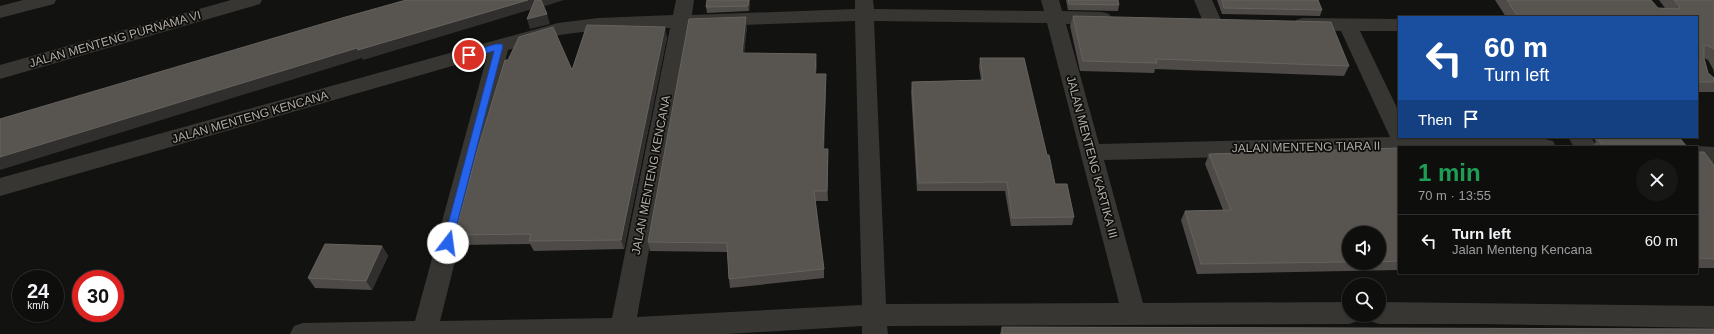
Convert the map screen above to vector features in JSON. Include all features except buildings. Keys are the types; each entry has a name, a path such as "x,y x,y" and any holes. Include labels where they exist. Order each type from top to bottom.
{"street":[{"path":"0,12 47,0"},
{"name":"JALAN MENTENG PURNAMA VI","path":"0,72 253,0"},
{"path":"1203,0 1211,20"},
{"path":"864,8 874,324"},
{"name":"JALAN MENTENG KENCANA","path":"0,187 558,29 683,10 1052,8 1117,18"},
{"name":"JALAN MENTENG KARTIKA III","path":"1052,8 1134,314"},
{"name":"JALAN MENTENG KENCANA","path":"622,329 683,10"},
{"path":"1288,23 1398,25"},
{"path":"1348,25 1398,133"},
{"path":"424,333 499,46"},
{"name":"JALAN MENTENG TIARA II","path":"1091,152 1401,139 1527,146"},
{"path":"1698,154 1714,155"},
{"path":"303,334 874,324 1134,314 1342,313"},
{"path":"1386,313 1714,317"}],"route":[{"path":"448,243 499,46 469,55"}]}
